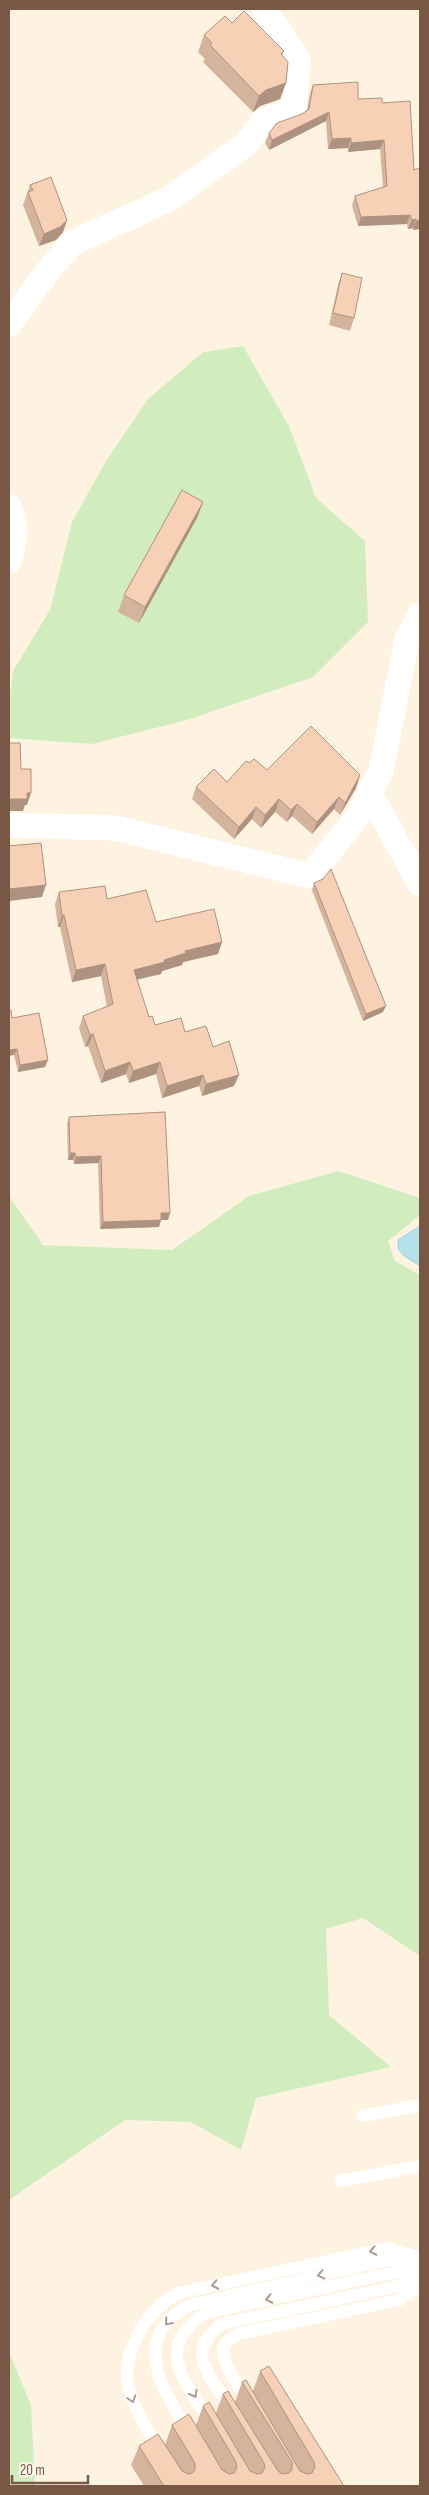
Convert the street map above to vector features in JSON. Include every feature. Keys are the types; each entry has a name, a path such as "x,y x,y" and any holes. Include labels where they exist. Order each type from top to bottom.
{"street":[{"path":"9,324 51,267 72,243 169,199 246,144 265,120 294,110 298,60 264,9"},
{"path":"9,507 12,514 16,543 9,562"},
{"path":"9,825 115,828 310,876 358,816 381,771 408,639 420,615"},
{"path":"369,792 420,884"}],"lane":[{"path":"363,2116 420,2105"},
{"path":"341,2182 420,2166"},
{"path":"167,2462 135,2408 128,2386 128,2365 133,2346 144,2325 160,2306 179,2293 387,2248 420,2258"},
{"path":"196,2444 156,2373 154,2355 158,2335 171,2318 190,2305 387,2260 420,2264"},
{"path":"216,2431 179,2369 176,2352 179,2338 190,2324 206,2313 391,2273 420,2270"},
{"path":"237,2418 206,2372 202,2358 209,2334 222,2324 394,2287 420,2278"},
{"path":"254,2410 226,2362 223,2350 227,2341 238,2334 399,2300 420,2286"}],"green space":[{"path":"243,346 289,426 316,498 365,541 368,622 313,677 187,720 92,744 9,738 9,703 13,671 50,610 72,522 106,461 148,399 203,352"},
{"path":"339,1171 420,1198 420,1215 388,1241 395,1261 420,1275 420,1956 363,1918 326,1929 329,2015 391,2067 256,2098 241,2150 191,2122 125,2120 9,2200 9,1196 43,1245 172,1250 249,1196"},
{"path":"9,2352 31,2405 35,2486 9,2486"}],"water":[{"path":"420,1226 420,1266 403,1255 398,1249 398,1240"}],"building":[{"path":"244,11 284,51 281,54 288,62 286,83 266,90 259,96 210,45 212,43 204,35 225,16 232,23"},
{"path":"358,82 358,99 382,98 382,103 410,101 414,170 420,168 420,220 412,220 410,215 361,217 355,196 387,186 384,140 351,143 351,138 332,139 329,112 272,140 269,133 277,123 302,114 309,109 313,85"},
{"path":"51,177 67,220 60,227 44,234 28,192 33,190 30,185"},
{"path":"342,273 362,278 354,318 333,313"},
{"path":"182,490 203,502 145,607 124,595"},
{"path":"311,726 360,775 345,803 339,797 317,822 297,804 291,810 279,799 265,815 256,807 239,827 196,787 214,769 227,782 246,761 249,763 254,759 267,770"},
{"path":"9,743 20,743 21,769 31,769 31,793 27,793 27,799 9,799"},
{"path":"41,843 46,885 9,889 9,846"},
{"path":"331,869 386,1006 366,1014 314,883 323,879"},
{"path":"105,886 107,899 146,890 156,922 214,909 222,942 185,951 186,953 164,960 165,962 134,970 149,1017 152,1016 155,1025 181,1018 185,1032 206,1026 213,1047 229,1041 239,1075 206,1084 203,1075 167,1086 160,1062 133,1071 130,1062 105,1071 93,1034 90,1035 83,1016 113,1004 105,964 76,970 64,915 62,916 59,892"},
{"path":"9,1010 11,1010 12,1018 39,1013 48,1060 20,1065 17,1049 9,1050"},
{"path":"165,1112 170,1213 161,1213 161,1220 103,1222 101,1156 76,1157 75,1153 70,1153 69,1117"},
{"path":"269,2366 344,2486 164,2486 139,2446 158,2434 182,2471 188,2474 192,2473 195,2470 195,2463 172,2425 189,2414 222,2470 229,2474 234,2473 237,2467 236,2462 203,2406 209,2402 250,2471 257,2474 262,2473 265,2467 264,2463 223,2394 228,2391 278,2471 282,2474 289,2473 292,2470 292,2462 242,2382 246,2380 300,2471 307,2474 312,2473 315,2467 314,2462 260,2371"}]}
